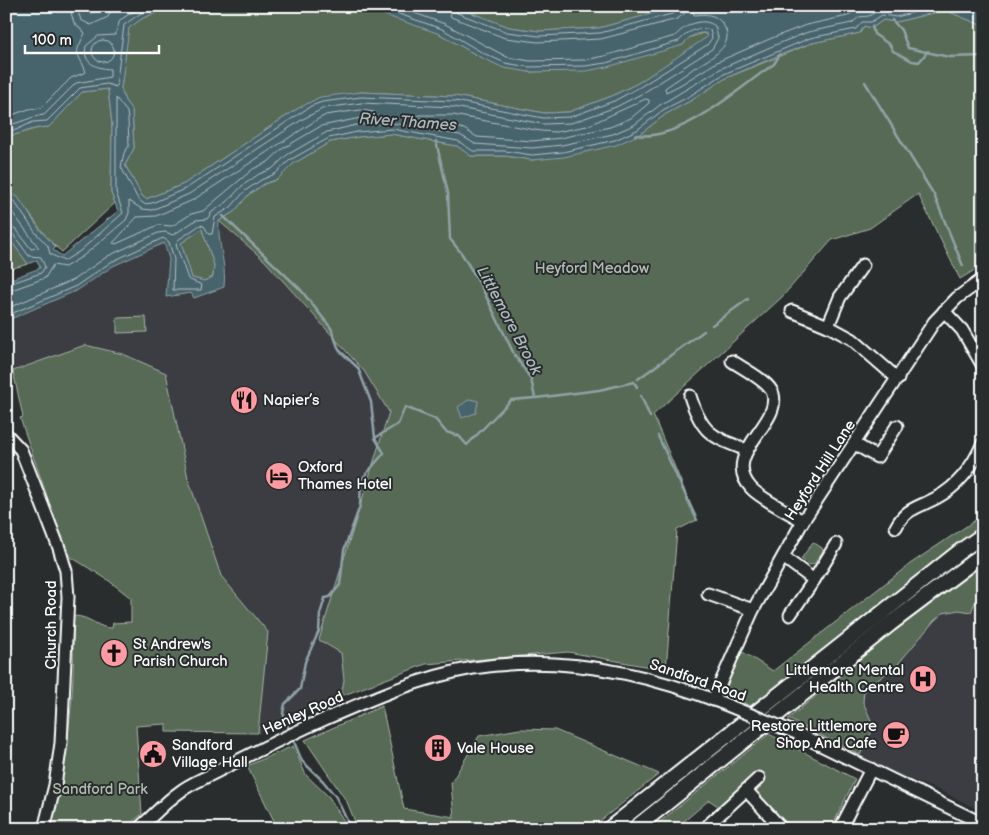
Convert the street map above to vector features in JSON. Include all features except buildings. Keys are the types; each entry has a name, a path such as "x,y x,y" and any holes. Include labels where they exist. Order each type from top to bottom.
{"main road":[{"path":"609,829 951,557 983,535"},
{"path":"634,829 890,624 983,554"}],"street":[{"path":"828,326 840,296 863,264"},
{"name":"Heyford Hill Lane","path":"718,702 753,610 803,522 934,322 957,298 983,279"},
{"path":"944,310 962,330 983,366"},
{"path":"792,311 828,326 852,339 898,379"},
{"path":"732,361 767,384 773,393 774,407 747,450 742,466 744,476 752,489 803,522"},
{"path":"690,396 697,418 705,429 717,439 747,450"},
{"path":"855,444 877,457 897,426"},
{"name":"Church Road","path":"6,434 21,450 66,571 68,597 61,743 55,785 44,829"},
{"path":"896,527 902,514 937,498 964,477 983,443"},
{"path":"790,615 836,544"},
{"path":"783,558 814,580"},
{"path":"708,594 753,610"},
{"name":"Sandford Road","path":"384,694 427,680 474,668 527,664 581,665 622,671 718,702 796,733 983,824"},
{"name":"Henley Road","path":"138,829 181,791 301,730 384,694"},
{"path":"840,829 871,769"},
{"path":"704,829 760,778"},
{"path":"746,790 782,829"}],"shaded area":[{"name":"Oxford Thames Hotel","path":"219,221 264,260 364,371 389,412 319,640 341,653 344,681 341,696 258,733 268,632 221,576 188,478 85,345 13,371 6,328 6,321 78,290 113,266 164,243 169,259 169,275 226,274 218,232"},
{"name":"Littlemore Mental Health Centre","path":"983,582 983,812 939,790 881,769 804,731 921,626"}],"green space":[{"path":"173,6 358,6 421,26 440,34 480,57 529,72 557,71 683,45 688,38 703,33 707,35 707,38 638,83 612,96 569,112 544,113 455,96 361,92 297,109 184,184 146,199 142,196 125,165 134,148 132,110 125,101 121,89 128,28 143,18"},
{"path":"453,6 702,6 669,9 599,28 539,31 509,27"},
{"name":"Heyford Meadow","path":"945,10 983,26 983,265 960,279 918,194 870,228 832,240 782,297 653,415 697,520 677,530 666,670 568,652 426,664 341,696 344,680 341,653 319,640 389,412 364,371 264,260 219,221 235,211 248,195 264,184 278,179 293,164 330,142 391,134 457,146 471,156 505,156 532,160 640,134 666,114 726,78 812,43 860,33 864,26 872,28 883,20 896,22"},
{"path":"108,89 112,124 111,193 115,203 62,252 47,237 21,204 6,191 6,136 49,127 82,92"},
{"path":"202,229 214,265 213,277 204,281 192,278 181,243"},
{"path":"6,234 28,264 6,270"},
{"path":"146,317 147,332 117,333 117,318"},
{"name":"Sandford Park","path":"85,345 123,354 166,373 188,478 221,576 268,632 258,733 166,732 166,724 136,726 142,814 124,829 50,829 68,734 73,677 74,616 85,618 107,628 112,628 113,623 131,622 131,598 108,580 71,557 57,525 20,418 23,417 13,371"},
{"path":"983,515 983,525 948,550 752,707 723,693 741,651 773,671 910,564"},
{"path":"813,542 822,548 823,551 814,564 810,565 801,559"},
{"path":"983,562 983,597 978,595 971,612 959,610 943,613 898,664 864,691 863,702 874,727 860,755 788,719 918,611"},
{"path":"382,706 404,809 454,817 451,783 479,736 520,729 555,730 659,774 590,829 358,829 347,802 305,740"},
{"path":"769,734 855,779 831,829 793,829 745,783 718,806 709,800 675,829 651,829"},
{"path":"293,746 306,775 329,797 349,829 278,829 247,766"}],"water":[{"name":"River Thames","path":"6,6 87,6 90,14 106,6 173,6 143,18 129,28 121,89 125,101 132,110 134,148 125,165 142,196 146,199 184,184 297,109 320,97 361,92 455,96 544,113 569,112 612,96 638,83 707,37 706,33 696,34 690,37 683,45 607,67 586,71 529,72 504,68 480,57 440,34 358,6 453,6 509,27 539,31 599,28 669,9 702,6 983,6 983,26 945,10 896,22 883,20 872,28 864,26 860,33 812,43 726,78 666,114 640,134 616,145 564,157 532,160 505,156 471,156 457,146 391,134 330,142 293,164 278,179 264,184 248,195 235,211 219,221 219,237 225,278 224,287 194,298 191,293 166,297 169,259 164,243 113,266 78,290 6,321 6,281 40,268 37,260 28,264 6,234 8,214 6,191 18,197 39,229 56,247 53,250 62,256 118,211 111,193 112,124 108,89 82,92 49,127 6,136","holes":["202,229 214,265 213,277 204,281 192,278 181,243"]},
{"path":"470,399 478,401 476,413 462,418 458,407"}],"waterway":[{"path":"892,20 901,30 908,48 949,57 983,56"},
{"path":"872,26 874,34 890,45 893,51 912,61 919,62 928,51"},
{"path":"635,135 653,135 671,130 708,112 774,64 780,54"},
{"path":"865,82 934,195 963,266"},
{"name":"Littlemore Brook","path":"290,732 283,713 285,704 300,689 305,662 319,631 320,614 325,598 330,597 340,585 344,550 360,506 361,480 384,453 375,438 398,424 405,407 435,419 446,432 459,436 467,445 511,400 535,398 531,379 514,354 481,286 462,254 450,239 448,193 436,141"},
{"path":"223,216 300,289 331,328 339,350 358,368 371,402 375,438"},
{"path":"712,325 748,299"},
{"path":"638,379 704,331"},
{"path":"536,398 599,390 634,382 637,387"},
{"path":"641,396 650,417"},
{"path":"658,436 697,520"},
{"name":"Littlemore Brook","path":"292,737 302,761 323,781 336,797 351,829"}],"place":[{"name":"Napier’s","path":"244,400"},
{"name":"Oxford Thames Hotel","path":"279,476"},
{"name":"St Andrew's Parish Church","path":"114,653"},
{"name":"Littlemore Mental Health Centre","path":"923,679"},
{"name":"Restore Littlemore Shop And Cafe","path":"896,735"},
{"name":"Vale House","path":"438,748"},
{"name":"Sandford Village Hall","path":"153,754"}]}
